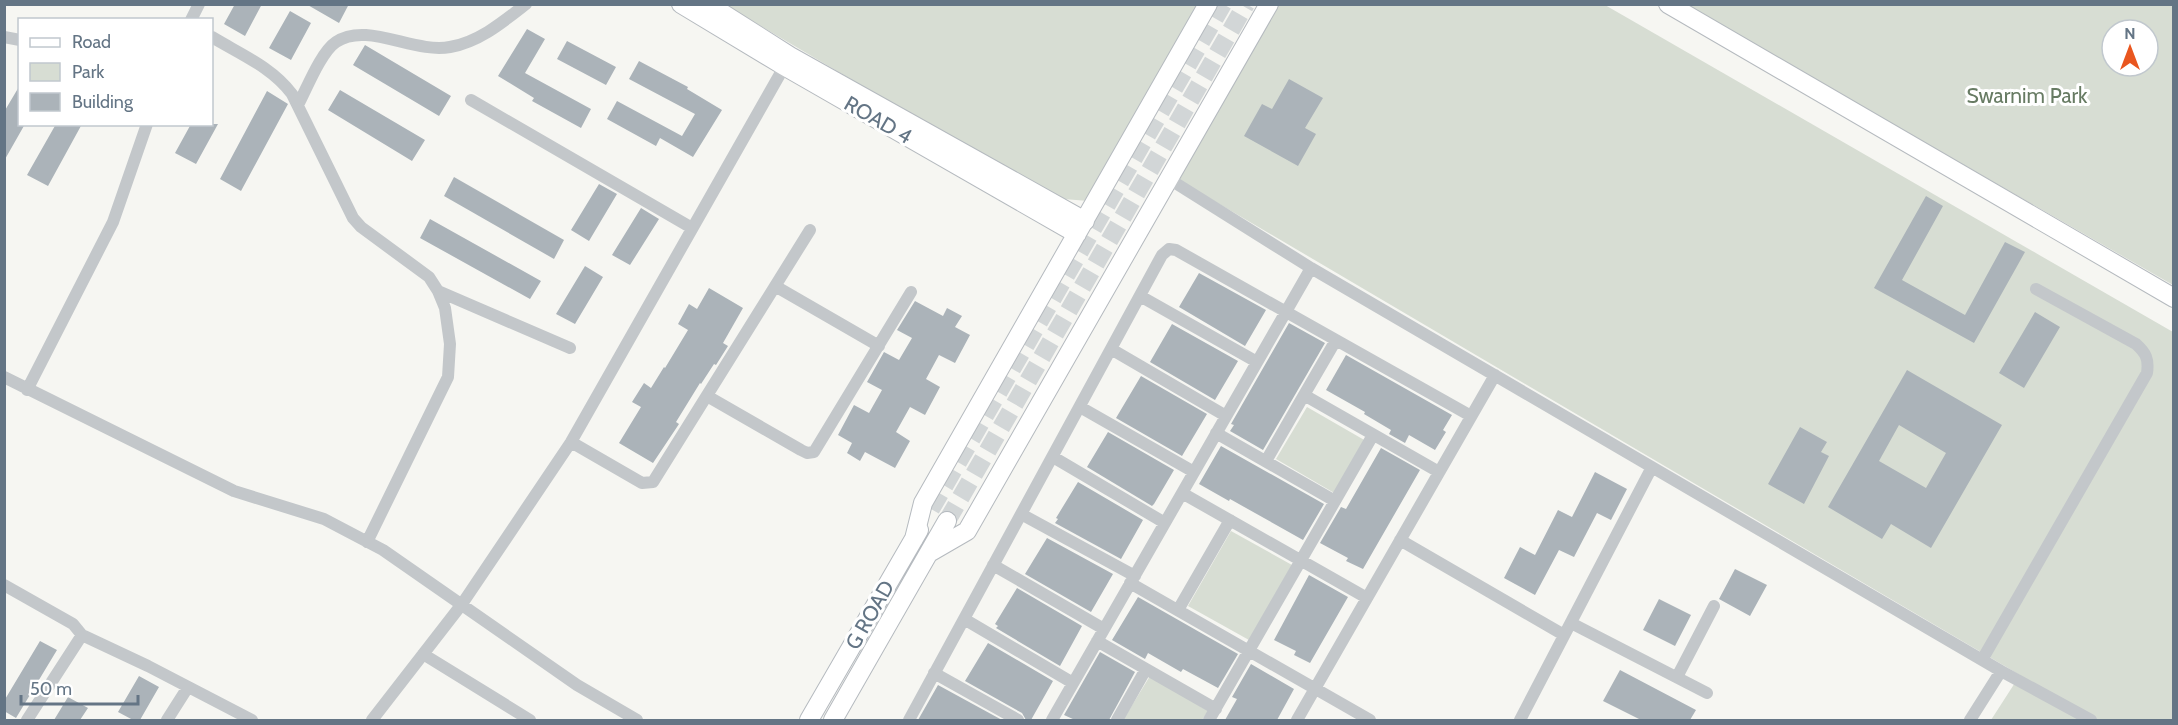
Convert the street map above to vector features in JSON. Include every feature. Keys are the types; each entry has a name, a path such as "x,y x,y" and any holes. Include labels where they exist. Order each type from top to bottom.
{"street":[{"path":"192,18 199,4"},
{"path":"298,105 327,51 344,37 361,34 426,48 450,47 492,30 526,4"},
{"name":"ROAD 4","path":"681,4 787,61 1081,227"},
{"name":"ROAD 4","path":"708,4 787,61"},
{"path":"914,539 923,503 1208,4"},
{"path":"929,553 967,531 1269,4"},
{"path":"1668,4 2174,298"},
{"path":"213,38 272,72 284,82 298,105 353,218 361,227 429,277 445,308 450,344 448,377 367,542"},
{"path":"372,720 462,604 571,442 787,61"},
{"path":"471,100 693,228"},
{"path":"27,390 113,222 146,126"},
{"path":"1169,179 1311,268 1982,660 2091,720"},
{"path":"571,442 642,483 648,484 657,477 810,230"},
{"path":"909,720 1162,255 1169,249 1176,250 1471,416"},
{"path":"1052,720 1311,268"},
{"path":"775,286 879,346"},
{"path":"1982,660 2147,373 2149,363 2146,353 2136,344 2036,289"},
{"path":"438,291 570,348"},
{"path":"707,396 801,450 807,453 814,452 911,292"},
{"path":"1140,296 1257,362"},
{"path":"1266,461 1336,339"},
{"path":"1111,349 1226,416"},
{"path":"1297,720 1495,375"},
{"path":"4,377 234,491 324,519 382,550 577,685 637,720"},
{"path":"1304,395 1439,472"},
{"path":"1080,406 1194,472"},
{"path":"1216,433 1335,501"},
{"path":"1209,720 1373,435"},
{"path":"1053,457 1165,523"},
{"path":"1520,720 1652,466"},
{"path":"1182,493 1367,598"},
{"name":"G ROAD","path":"809,720 931,509"},
{"path":"1021,514 1133,580 1178,610 1370,720"},
{"name":"G ROAD","path":"833,720 947,520"},
{"path":"1178,610 1230,520"},
{"path":"1400,540 1564,635"},
{"path":"993,565 1104,629"},
{"path":"4,585 73,624 82,635 252,720"},
{"path":"1677,677 1714,606"},
{"path":"964,619 1073,683"},
{"path":"1571,623 1707,693"},
{"path":"27,720 82,635"},
{"path":"1097,641 1216,709"},
{"path":"423,654 530,720"},
{"path":"1117,720 1146,669"},
{"path":"1970,720 2001,671"},
{"path":"934,672 1018,720"},
{"path":"167,720 188,687"}],"green space":[{"path":"725,5 1210,5 1100,202 1052,198"},
{"path":"1265,5 1605,5 2173,332 2173,720 1991,720 2020,675 1165,172"},
{"name":"Swarnim Park","path":"1685,5 2173,5 2173,285"},
{"path":"1307,407 1366,441 1336,494 1276,459"},
{"path":"1231,531 1292,565 1249,640 1188,606"},
{"path":"1150,676 1208,711 1202,720 1123,720"}],"building":[{"path":"235,4 262,4 245,36 224,24"},
{"path":"306,4 349,4 339,23"},
{"path":"290,11 311,23 291,60 269,48"},
{"path":"527,29 545,39 525,73 591,109 581,128 532,101 534,98 498,76"},
{"path":"567,41 616,67 606,85 557,59"},
{"path":"365,45 451,96 439,116 353,65"},
{"path":"639,61 688,87 687,89 722,110 693,157 660,138 656,146 607,119 617,101 682,136 695,114 629,79"},
{"path":"1289,79 1323,98 1305,128 1316,134 1298,166 1244,136 1262,104 1272,109"},
{"path":"18,88 18,126 24,126 4,161 4,112"},
{"path":"340,90 425,140 412,161 328,110"},
{"path":"267,91 288,104 241,191 220,179"},
{"path":"218,124 196,164 175,153 190,126"},
{"path":"55,126 81,126 48,186 27,175"},
{"path":"454,177 564,240 554,259 444,196"},
{"path":"599,184 617,194 589,241 571,230"},
{"path":"1926,196 1943,206 1902,280 1965,315 2005,242 2025,252 1974,343 1874,288"},
{"path":"641,208 659,219 630,265 612,255"},
{"path":"430,219 541,281 530,299 420,238"},
{"path":"585,266 603,277 575,324 556,314"},
{"path":"1199,273 1266,310 1245,346 1179,307"},
{"path":"709,288 743,308 723,343 728,346 716,365 714,364 700,383 676,422 679,424 653,463 619,443 641,407 632,402 644,383 651,388 665,368 688,330 678,324 689,304 697,309"},
{"path":"915,301 943,316 947,308 962,316 955,327 970,335 955,363 939,355 926,379 940,387 925,415 910,407 896,432 910,441 895,468 865,452 860,461 847,453 852,443 838,435 854,405 869,413 882,390 867,382 884,352 899,360 912,338 897,330"},
{"path":"2035,312 2060,327 2024,388 1999,373"},
{"path":"1289,323 1325,343 1263,450 1230,431 1234,425 1231,424"},
{"path":"1172,324 1238,361 1215,400 1150,362"},
{"path":"1346,355 1452,415 1443,430 1446,432 1435,450 1409,435 1405,443 1389,434 1391,430 1364,414 1365,412 1326,390"},
{"path":"1907,370 2002,425 1931,548 1891,524 1882,539 1828,507","holes":["1899,425 1946,453 1926,488 1879,461"]},
{"path":"1141,376 1207,414 1182,456 1116,418"},
{"path":"1800,427 1827,442 1821,452 1829,456 1804,504 1768,484"},
{"path":"1108,432 1174,470 1152,506 1087,467"},
{"path":"1221,446 1324,504 1303,540 1199,484"},
{"path":"1381,448 1420,470 1363,569 1346,561 1348,558 1320,543 1341,507 1346,509"},
{"path":"1595,472 1627,489 1611,520 1597,513 1574,557 1559,550 1535,595 1504,578 1520,547 1535,555 1558,510 1572,517"},
{"path":"1078,482 1143,520 1121,559 1055,523"},
{"path":"1047,538 1113,574 1091,612 1025,574"},
{"path":"1735,569 1767,585 1750,616 1719,599"},
{"path":"1309,575 1348,597 1310,663 1294,655 1296,651 1274,640"},
{"path":"1017,588 1082,626 1060,666 996,628 998,626 995,624"},
{"path":"1138,597 1238,654 1218,688 1183,669 1181,672 1148,653 1145,659 1112,640"},
{"path":"1659,599 1691,615 1675,646 1643,630"},
{"path":"40,641 57,650 16,718 4,711 4,701"},
{"path":"988,643 1053,681 1031,720 1026,720 1022,713 965,681"},
{"path":"1100,652 1135,672 1109,720 1075,720 1064,715"},
{"path":"1251,664 1294,689 1277,720 1225,720 1237,699 1232,697"},
{"path":"1620,670 1696,710 1690,720 1641,720 1603,701"},
{"path":"139,676 159,687 140,720 133,720 118,712"},
{"path":"938,685 1002,720 918,720"},
{"path":"68,697 88,708 80,720 54,720"}],"tunnel":[{"path":"931,509 1223,4"},
{"path":"947,521 1246,4"}]}
